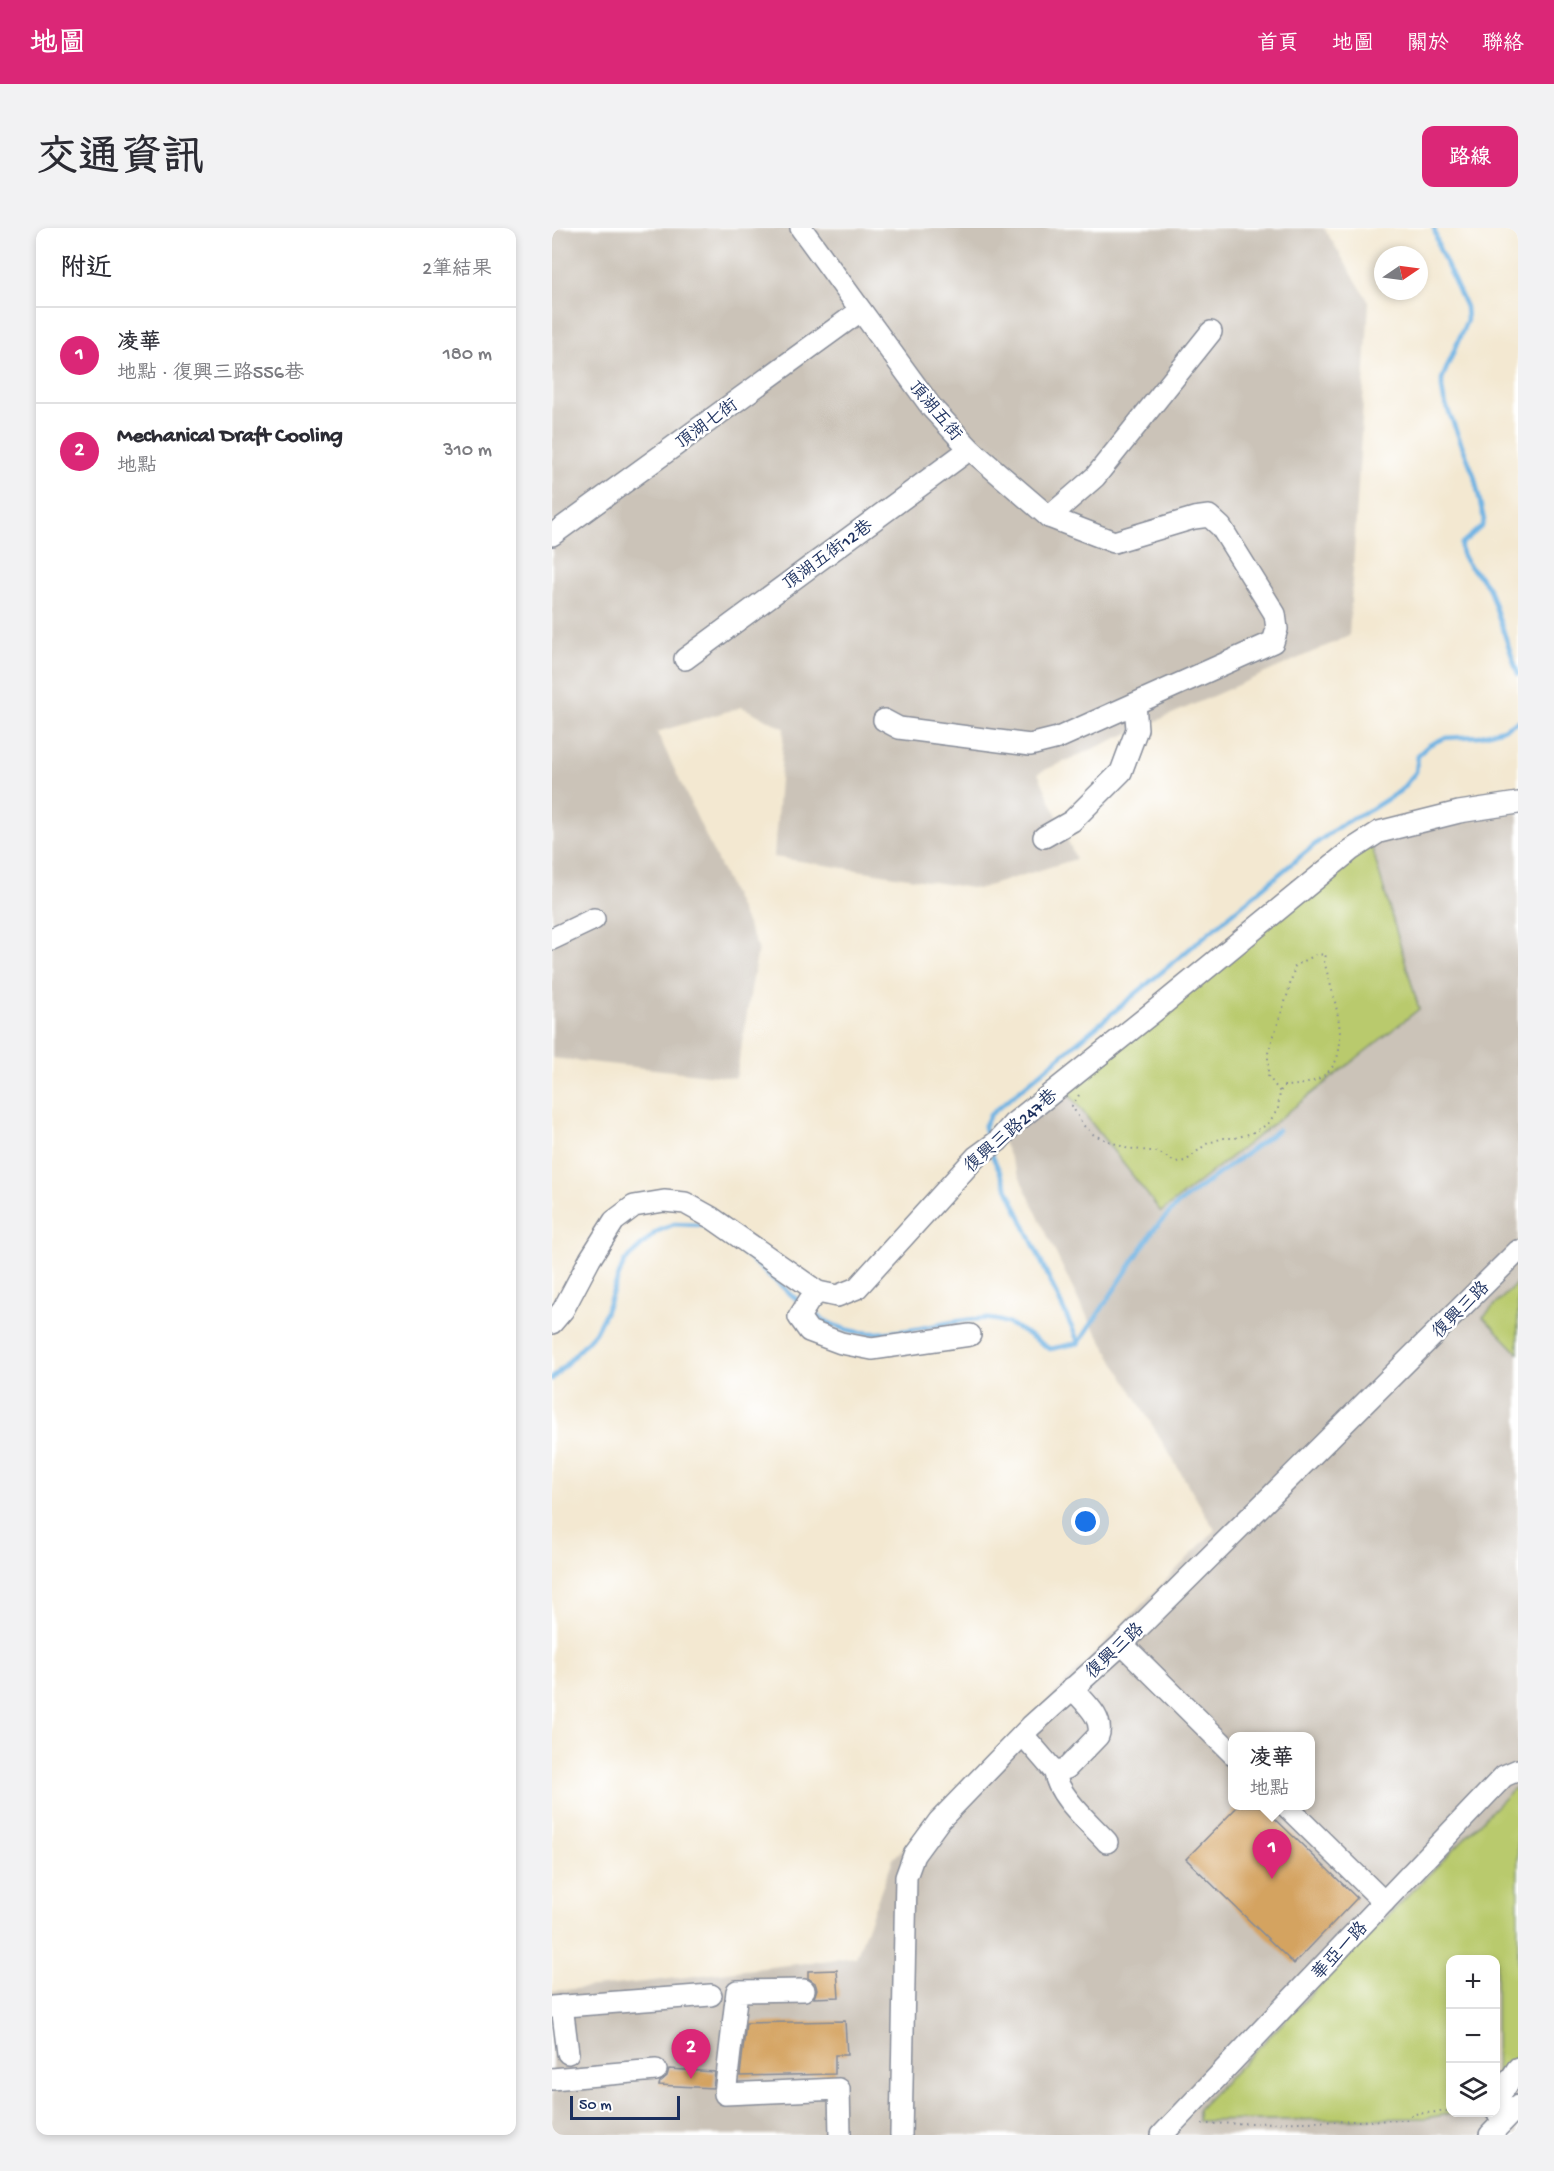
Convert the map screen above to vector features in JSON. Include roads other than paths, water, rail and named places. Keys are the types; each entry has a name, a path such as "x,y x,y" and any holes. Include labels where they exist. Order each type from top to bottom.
{"street":[{"name":"頂湖五街","path":"801,228 932,408 970,449 1049,517 1114,542 1194,518 1209,516 1221,527 1275,614 1277,629 1273,642 1135,704"},
{"name":"頂湖七街","path":"552,535 860,311"},
{"path":"1049,517 1095,477 1211,332"},
{"name":"頂湖五街12巷","path":"685,660 970,449"},
{"path":"884,720 898,728 1030,745 1058,738 1135,704 1137,729 1121,772 1072,821 1044,837"},
{"name":"復興三路247巷","path":"810,1301 837,1296 857,1288 976,1157 998,1141 1013,1124 1351,850 1379,832 1459,812 1518,803"},
{"path":"552,939 594,919"},
{"path":"552,1323 563,1310 590,1259 614,1221 634,1206 664,1201 685,1203 712,1218 810,1301 799,1317 809,1331 842,1343 872,1350 970,1335"},
{"name":"復興三路","path":"901,2135 906,1877 914,1855 939,1821 1023,1735 1122,1644 1518,1251"},
{"path":"1122,1644 1228,1749"},
{"path":"1055,1772 1067,1768 1101,1730 1099,1720 1072,1689"},
{"path":"1023,1735 1055,1772 1056,1780 1065,1796 1107,1842"},
{"name":"華亞一路","path":"1162,2135 1504,1776 1518,1770"},
{"path":"1290,1810 1384,1902"},
{"path":"804,1990 737,1991 725,2094 839,2089 840,2135"},
{"path":"568,2053 557,2007 711,1995"},
{"path":"1500,2095 1518,2068"},
{"path":"552,2079 656,2070"},
{"path":"1490,2135 1518,2106"},
{"path":"1490,2135 1494,2117"}],"waterway":[{"path":"1434,228 1439,248 1466,307 1467,320 1442,379 1444,400 1474,475 1484,520 1482,526 1461,544 1461,551 1463,557 1489,589 1518,674"},
{"path":"987,1142 984,1127 990,1115 1319,841 1344,823 1400,791 1416,772 1418,755 1429,745 1444,738 1479,736 1503,729 1518,721"},
{"path":"810,1310 825,1321 859,1332 894,1332 984,1319 997,1320 1010,1325 1050,1349 1079,1343 1155,1228 1178,1204 1278,1130"},
{"path":"991,1153 1079,1343"},
{"path":"552,1379 595,1333 624,1262 656,1232 674,1224 702,1225 711,1229"},
{"path":"735,1246 801,1303"}],"place":[{"name":"凌華","path":"1272,1879"},
{"name":"Mechanical Draft Cooling","path":"691,2079"}]}
